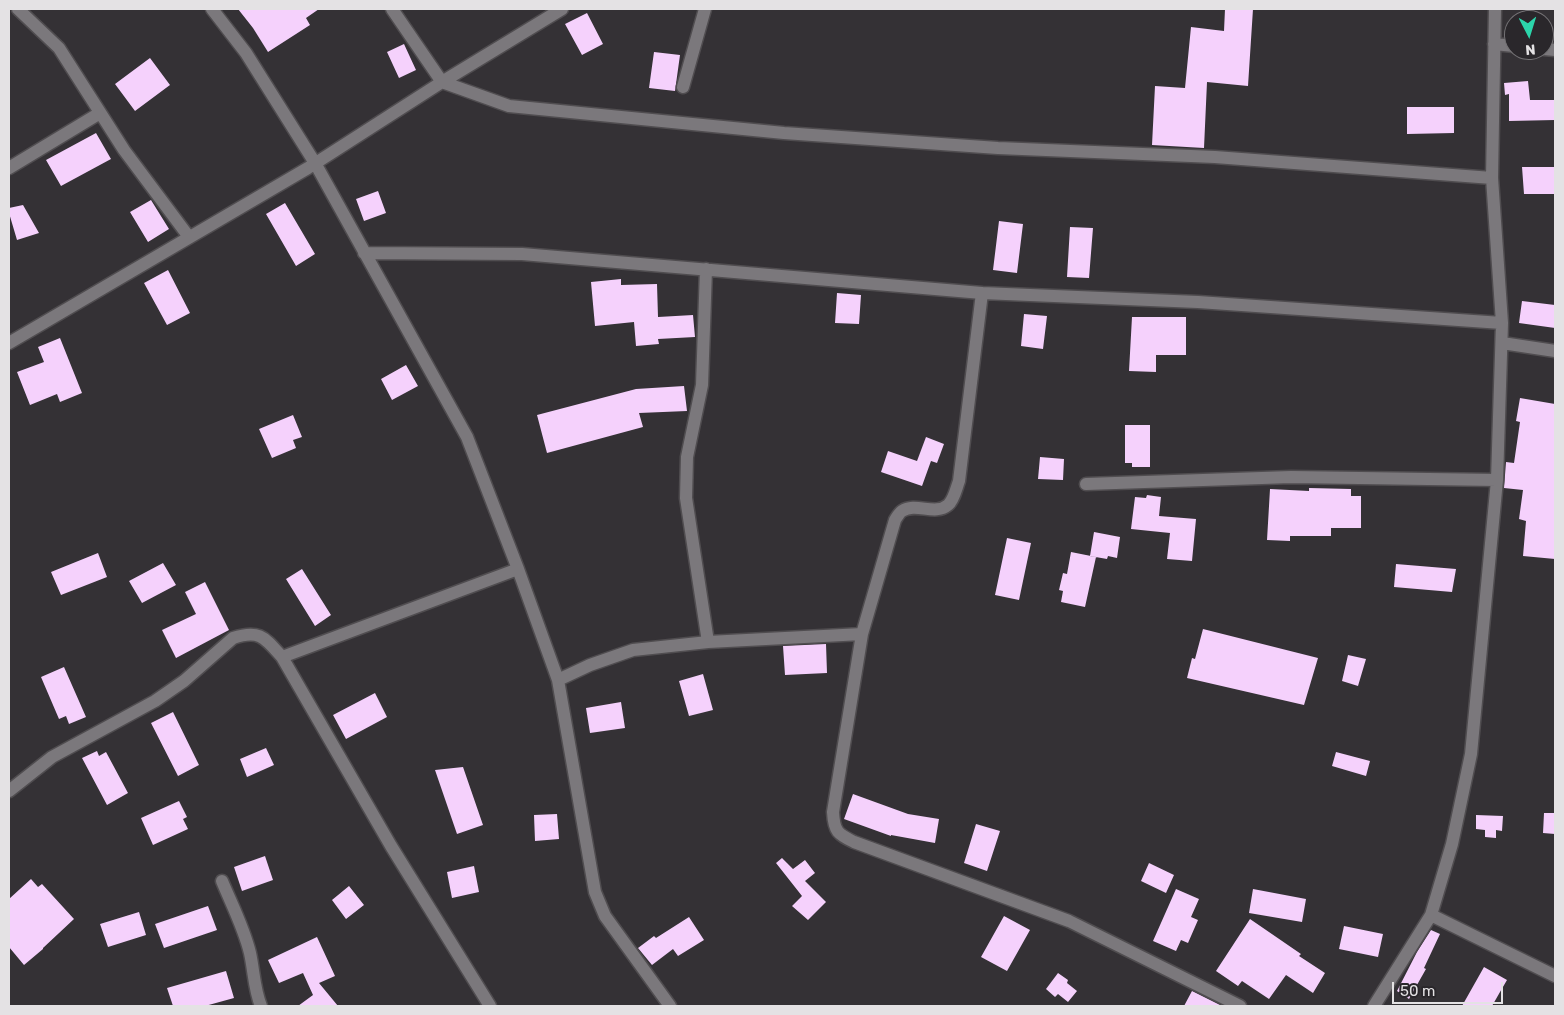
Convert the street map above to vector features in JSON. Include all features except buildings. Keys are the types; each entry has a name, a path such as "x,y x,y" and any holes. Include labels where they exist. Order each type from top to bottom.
{"street":[{"path":"18,9 59,48 124,150 189,237"},
{"path":"212,9 246,52 315,163 467,437 558,680 595,892 605,916 670,1006"},
{"path":"392,9 442,82 509,106 784,133 998,148 1215,156 1492,178"},
{"path":"9,343 315,163 442,82 562,9"},
{"path":"683,87 705,9"},
{"path":"1374,1006 1431,915 1452,844 1471,754 1497,480 1502,343 1492,178 1495,9"},
{"path":"1494,44 1504,45"},
{"path":"9,168 100,113"},
{"path":"364,254 522,254 982,293 1198,302 1502,323"},
{"path":"706,269 702,385 687,457 686,498 708,642"},
{"path":"982,293 959,481 954,497 947,506 936,509 912,507 901,511 894,520 862,634 833,812 833,825 841,835 854,842 1069,921 1240,1006"},
{"path":"1502,343 1555,351"},
{"path":"1086,484 1291,477 1497,480"},
{"path":"282,657 518,569"},
{"path":"558,680 590,665 633,650 708,642 862,634"},
{"path":"9,791 52,757 155,701 184,681 233,638 244,635 258,635 266,639 282,657 391,846 490,1006"},
{"path":"222,881 245,934 251,956 256,995 261,1006"},
{"path":"1431,915 1555,976"}]}
